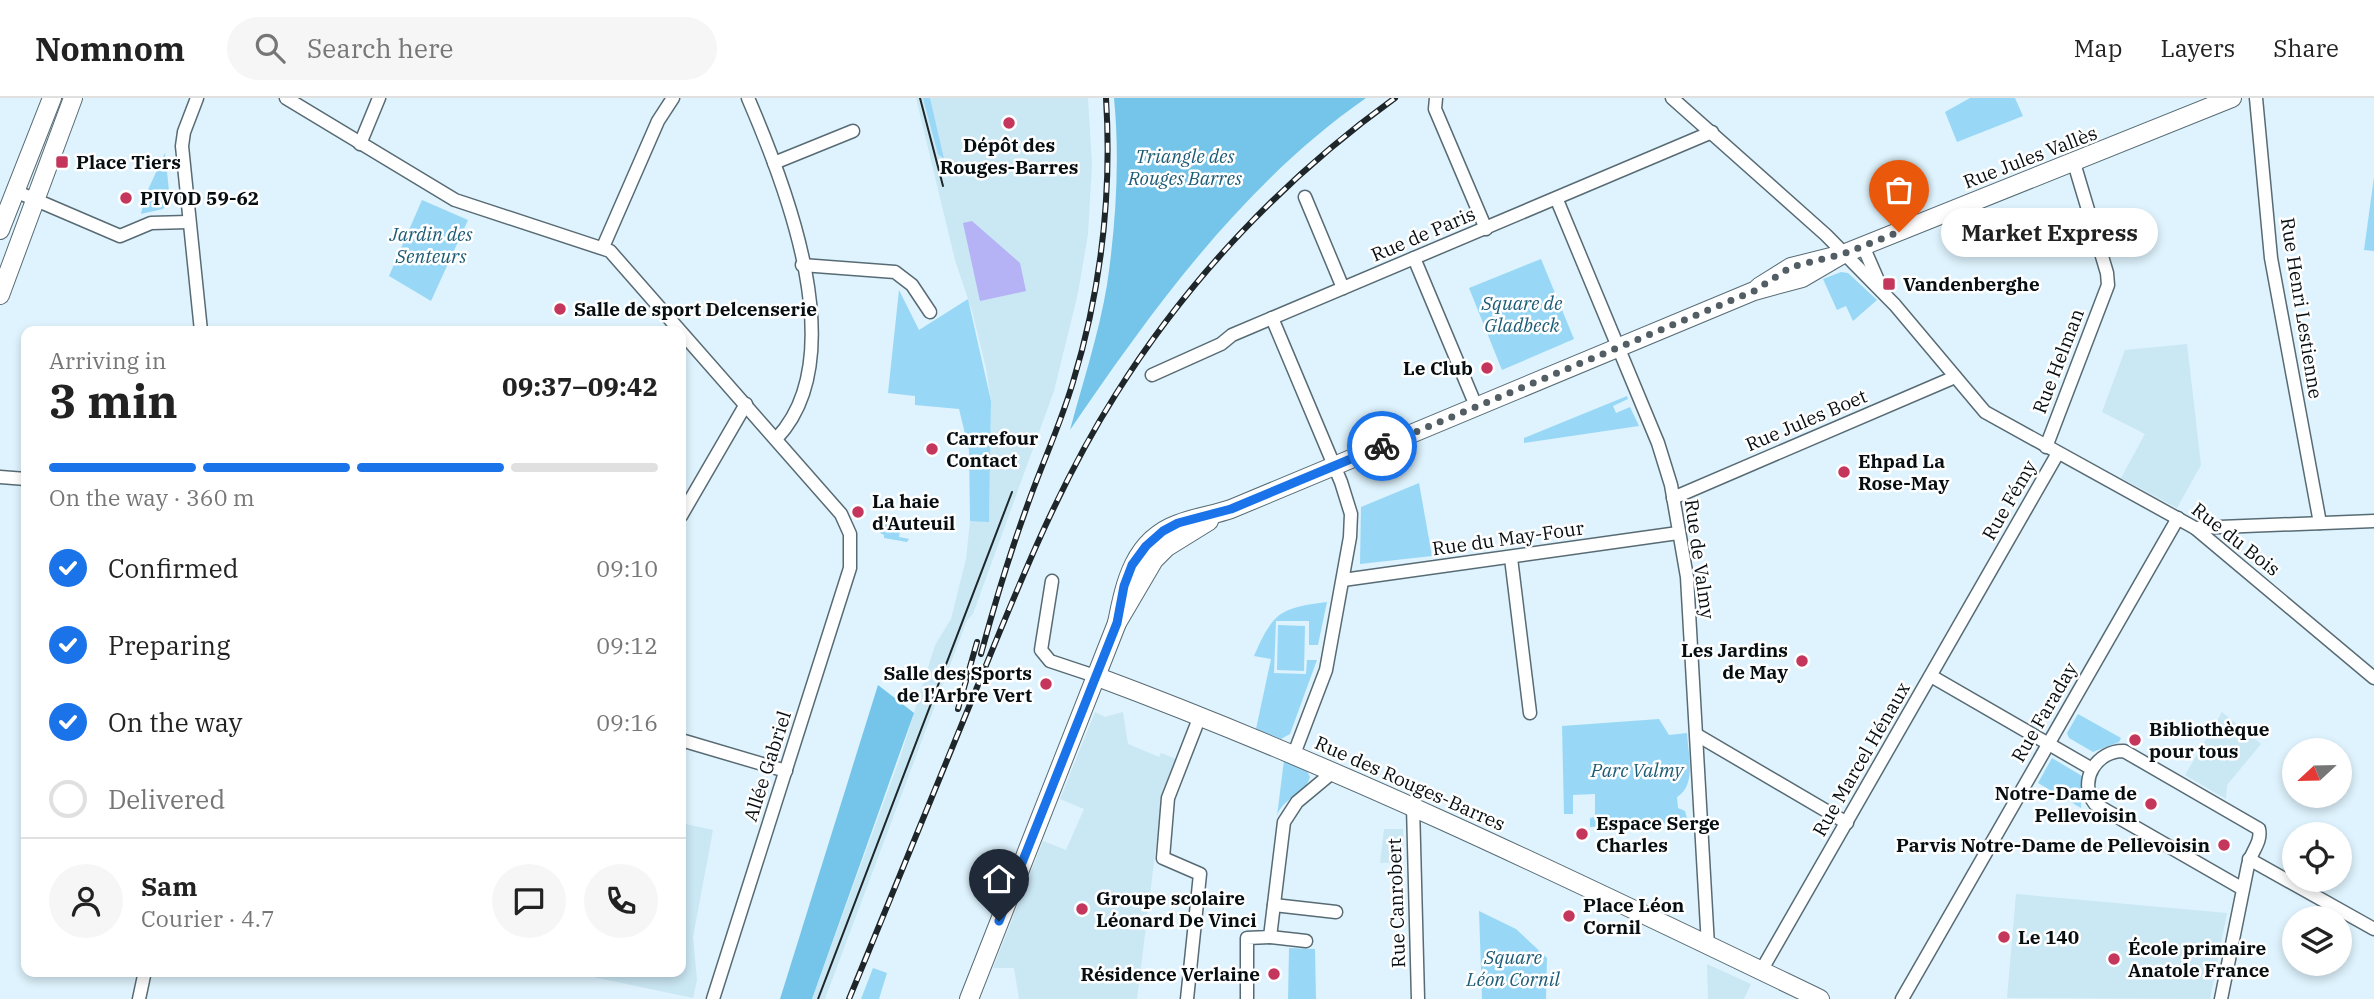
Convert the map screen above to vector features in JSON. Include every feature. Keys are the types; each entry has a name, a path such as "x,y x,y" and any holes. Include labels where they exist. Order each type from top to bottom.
{"street":[{"path":"0,230 51,98"},
{"path":"0,295 74,98"},
{"path":"197,98 182,138 188,222 200,326"},
{"path":"286,98 455,200 497,216 603,247 619,260 677,326"},
{"path":"360,144 379,98"},
{"path":"603,247 658,121 673,98"},
{"path":"686,336 777,438 797,413 811,366 811,321 792,208 748,98"},
{"path":"1436,98 1435,109 1486,229"},
{"path":"1672,98 1712,132 1895,305"},
{"name":"Rue Jules Vallès","path":"969,999 1117,623 1148,567 1160,553 1231,509 1754,291 1780,272 1843,254 2232,98"},
{"name":"Rue Henri Lestienne","path":"2256,98 2271,257 2320,523"},
{"path":"774,163 853,131"},
{"name":"Rue de Paris","path":"1152,375 1272,318 1557,200 1712,132"},
{"name":"Rue Helman","path":"2052,450 2106,289 2107,273 2074,163"},
{"path":"15,191 120,236 151,223 188,222"},
{"path":"1305,197 1343,288"},
{"name":"Rue de Valmy","path":"1557,200 1664,459 1673,498 1687,577 1708,946"},
{"path":"1863,246 1874,276 1895,305"},
{"path":"1415,258 1476,406"},
{"path":"802,265 895,272 912,285 930,312"},
{"name":"Rue du Bois","path":"1895,305 1991,417 2195,528 2374,678"},
{"path":"1272,318 1334,466 1351,514 1343,580 1326,670 1293,754"},
{"name":"Rue Jules Boet","path":"1673,498 1955,377"},
{"path":"686,507 746,404"},
{"name":"Allée Gabriel","path":"713,999 850,568 849,528 841,514 777,438"},
{"name":"Rue Fémy","path":"1994,566 2052,450"},
{"path":"0,477 21,479"},
{"name":"Rue Faraday","path":"1902,999 2178,518"},
{"path":"2195,528 2374,522"},
{"name":"Rue du May-Four","path":"1343,580 1678,533"},
{"path":"1511,558 1530,713"},
{"name":"Rue Marcel Hénaux","path":"1762,971 1994,566"},
{"name":"Rue des Rouges-Barres","path":"1052,581 1041,650 1050,661 1200,716 1413,806 1820,999"},
{"path":"1931,676 2092,769"},
{"path":"1187,999 1200,874 1163,858 1168,798 1200,716"},
{"path":"1697,735 1847,823"},
{"path":"686,741 786,771"},
{"path":"2221,999 2243,889 2249,859 2260,838 2256,826 2136,757 2117,751 2102,758 2092,769 2089,792 2095,804 2243,889"},
{"path":"1270,937 1284,822 1289,811 1333,772"},
{"name":"Rue Canrobert","path":"1413,806 1418,999"},
{"path":"2249,859 2374,929"},
{"path":"1274,905 1336,912"},
{"path":"1247,999 1247,938 1270,937 1306,941"},
{"path":"139,999 144,977"}],"shaded area":[{"name":"Dépôt des Rouges-Barres","path":"916,98 1088,98 1092,164 1088,234 1078,293 1054,391 973,614 967,620 825,999 812,999 901,755 935,645 951,619 966,559 970,521 989,521 991,401 986,368 972,311 955,260"},
{"path":"972,221 1020,263 1026,291 980,301 963,223"},
{"path":"2187,344 2201,465 2177,508 2121,478 2145,434 2102,412 2125,350"},
{"name":"Groupe scolaire Léonard De Vinci","path":"1095,712 1105,717 1123,712 1128,744 1159,757 1161,753 1176,759 1163,790 1137,999 1019,999 1014,968 993,968 1043,841 1066,850 1084,809 1060,799"},
{"path":"2222,712 2261,744 2227,785 2226,799 2185,775"},
{"path":"686,824 713,830 693,937 697,980 693,998 593,977 686,977"},
{"path":"1384,829 1403,829 1404,862 1380,863"},
{"name":"École primaire Anatole France","path":"2016,894 2227,913 2210,999 2007,998"},
{"path":"1707,964 1751,984 1744,999 1708,999"}],"green space":[{"path":"923,98 930,98 944,159 938,154"},
{"name":"Triangle des Rouges Barres","path":"1114,98 1366,98 1321,132 1240,208 1203,250 1134,338 1070,430 1100,321 1107,285 1117,168"},
{"path":"1970,98 2015,98 2023,116 1957,142 1945,112"},
{"path":"165,153 170,200 163,209 141,214 145,196"},
{"path":"2374,177 2374,251 2364,250"},
{"name":"Jardin des Senteurs","path":"422,200 468,220 431,301 389,276"},
{"name":"Square de Gladbeck","path":"1541,259 1574,339 1502,370 1469,288"},
{"path":"1841,272 1848,273 1877,300 1853,321 1846,306 1837,310 1823,279"},
{"path":"899,290 919,330 968,299 991,401 989,522 970,521 969,450 959,409 915,405 915,396 888,393"},
{"path":"1627,396 1628,399 1613,406 1616,413 1630,407 1639,426 1524,443 1524,438"},
{"path":"1419,483 1432,556 1360,564 1361,507"},
{"path":"883,522 901,524 899,537 909,539 907,542 884,538 880,533"},
{"path":"1327,602 1318,645 1309,645 1309,621 1276,621 1274,673 1306,674 1307,660 1317,660 1290,734 1281,739 1256,729 1271,659 1254,656 1267,630 1273,621 1288,610"},
{"path":"1278,625 1305,626 1304,671 1277,670"},
{"path":"878,685 914,713 812,999 780,999"},
{"path":"2078,714 2121,738 2119,742 2093,752 2069,738 2067,733"},
{"name":"Parc Valmy","path":"1659,719 1669,735 1687,733 1689,777 1683,792 1677,797 1678,808 1685,811 1688,822 1590,827 1590,818 1595,817 1595,794 1573,795 1573,814 1564,814 1562,726"},
{"path":"2052,758 2082,776 2081,808 2038,783"},
{"path":"1284,760 1306,769 1310,777 1277,816"},
{"name":"Square Léon Cornil","path":"1479,911 1516,929 1547,958 1546,999 1482,999"},
{"path":"1289,948 1315,949 1316,999 1288,999"},
{"path":"873,968 887,973 879,999 861,999"}],"tram line":[{"path":"920,98 943,186"},
{"path":"818,999 1012,492"}],"railway":[{"path":"981,654 1019,530 1068,398 1091,312 1106,206 1106,98"},
{"path":"849,999 1026,570 1058,498 1095,428 1174,310 1241,232 1315,161 1395,98"},
{"path":"958,709 977,642"}],"way so far":[{"path":"1382,446 1754,291 1780,272 1800,264 1843,254 1899,232"}],"place":[{"name":"Dépôt des Rouges-Barres","path":"1009,123"},
{"name":"Place Tiers","path":"62,162"},
{"name":"PIVOD 59-62","path":"126,198"},
{"name":"Market Express","path":"1899,232"},
{"name":"Vandenberghe","path":"1889,284"},
{"name":"Salle de sport Delcenserie","path":"560,309"},
{"name":"Le Club","path":"1487,368"},
{"name":"Carrefour Contact","path":"932,449"},
{"name":"Ehpad La Rose-May","path":"1844,472"},
{"name":"La haie d'Auteuil","path":"858,512"},
{"name":"Les Jardins de May","path":"1802,661"},
{"name":"Salle des Sports de l'Arbre Vert","path":"1046,684"},
{"name":"Bibliothèque pour tous","path":"2135,740"},
{"name":"Notre-Dame de Pellevoisin","path":"2151,804"},
{"name":"Espace Serge Charles","path":"1582,834"},
{"name":"Parvis Notre-Dame de Pellevoisin","path":"2224,845"},
{"name":"Groupe scolaire Léonard De Vinci","path":"1082,909"},
{"name":"Place Léon Cornil","path":"1569,916"},
{"name":"Le 140","path":"2004,937"},
{"name":"École primaire Anatole France","path":"2114,959"},
{"name":"Résidence Verlaine","path":"1274,974"}],"route":[{"path":"999,921 1117,623 1127,576 1146,546 1163,531 1178,523 1213,516 1382,446"}]}
